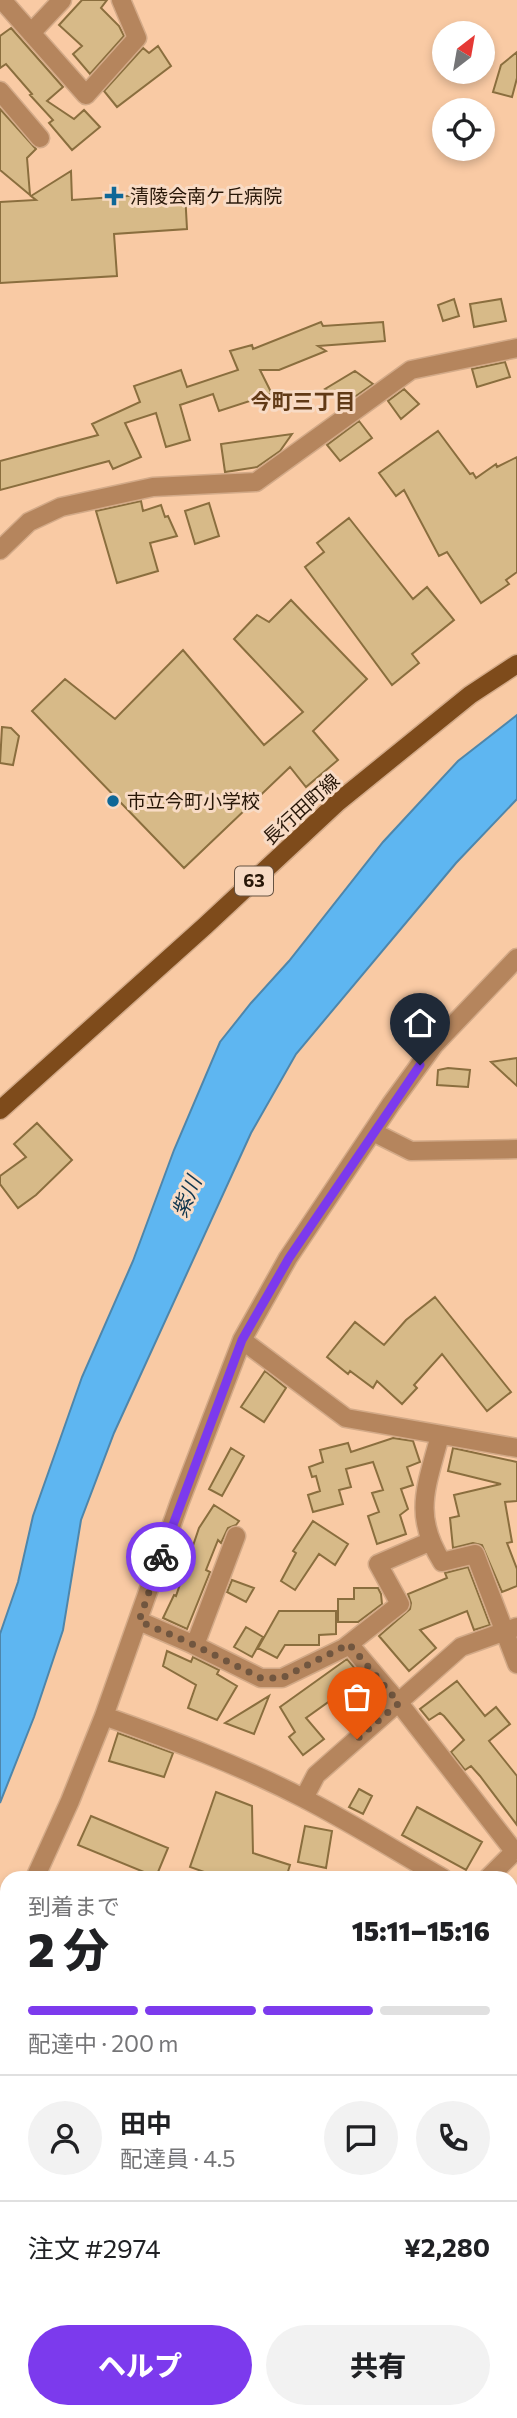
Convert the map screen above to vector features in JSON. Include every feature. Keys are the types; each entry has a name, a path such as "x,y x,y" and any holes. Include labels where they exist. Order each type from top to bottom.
{"main road":[{"name":"長行田町線","path":"0,1111 338,802 470,695 517,664"}],"street":[{"path":"2,0 86,95 137,38 121,0"},
{"path":"31,33 62,0"},
{"path":"0,91 40,138"},
{"path":"0,550 29,522 61,507 153,487 256,482 411,370 517,348"},
{"path":"38,1871 104,1716 179,1504 242,1340 289,1258 434,1045 517,958"},
{"path":"373,1132 411,1151 517,1149"},
{"path":"242,1340 346,1418 517,1448"},
{"path":"440,1435 423,1502 429,1542 442,1563 475,1554 510,1629 517,1664"},
{"path":"195,1645 236,1536"},
{"path":"139,1621 261,1678 282,1678 349,1644 400,1604 378,1563 429,1542"},
{"path":"304,1798 316,1775 461,1647 510,1629"},
{"path":"349,1644 515,1850 495,1871"},
{"path":"104,1716 170,1739 304,1798 431,1871"}],"water":[{"name":"紫川","path":"517,715 517,799 456,863 296,1054 251,1133 114,1433 81,1520 63,1630 34,1717 0,1803 0,1634 18,1582 33,1516 82,1377 133,1261 174,1150 220,1042 289,961 383,842 458,761"}],"building":[{"path":"82,0 107,0 101,8 119,26 124,36 90,74 73,54 82,46 59,25"},
{"path":"11,28 63,87 47,101 74,119 84,110 100,127 72,150 49,123 53,120 6,64 0,68 0,36"},
{"path":"158,46 171,66 117,107 104,91 143,48 149,53"},
{"path":"517,52 517,78 512,97 493,92 501,65"},
{"path":"0,109 36,149 27,158 30,195 0,170"},
{"path":"71,171 72,200 185,192 187,229 114,234 117,276 0,283 0,202 36,200 31,196"},
{"path":"454,299 459,316 443,321 438,305"},
{"path":"501,299 506,321 474,327 470,304"},
{"path":"321,322 323,326 383,322 385,341 318,346 326,351 279,370 260,370 272,394 251,397 253,400 219,411 213,394 180,405 190,440 166,447 156,413 125,423 141,457 113,469 109,461 0,490 0,461 98,435 92,424 140,402 134,386 181,370 187,387 238,370 230,351 252,345 253,349"},
{"path":"505,362 510,377 477,387 472,369"},
{"path":"355,371 373,384 346,403 325,389"},
{"path":"404,389 419,404 401,419 388,401"},
{"path":"359,421 372,438 340,461 327,445"},
{"path":"438,431 470,474 473,473 476,478 496,464 497,467 517,457 517,572 506,580 509,584 481,603 447,552 439,556 404,490 396,496 379,473"},
{"path":"292,434 280,451 257,467 225,472 221,444"},
{"path":"141,501 143,511 161,505 177,536 150,543 158,571 117,583 96,511"},
{"path":"209,503 219,536 195,544 185,511"},
{"path":"349,518 413,599 427,587 454,620 412,654 419,663 392,685 305,567 324,552 317,543"},
{"path":"291,600 367,679 313,731 338,760 306,787 290,767 184,868 32,711 65,679 115,719 183,650 264,745 303,712 234,639 257,615 269,622"},
{"path":"2,727 11,728 19,736 13,765 0,763"},
{"path":"517,1058 517,1086 491,1062"},
{"path":"438,1070 470,1070 468,1087 437,1085"},
{"path":"37,1123 72,1160 36,1195 18,1208 0,1184 0,1176 26,1157 14,1144"},
{"path":"435,1297 511,1392 487,1411 442,1354 414,1385 417,1388 402,1404 377,1381 373,1388 350,1371 348,1374 327,1357 355,1322 384,1345 406,1320"},
{"path":"265,1371 286,1388 264,1422 241,1407"},
{"path":"393,1438 413,1441 420,1462 407,1467 413,1485 401,1489 408,1509 400,1515 406,1534 377,1544 368,1516 379,1512 372,1493 383,1490 373,1462 346,1469 351,1487 339,1490 343,1504 313,1512 308,1495 320,1491 316,1476 312,1477 309,1467 323,1462 320,1450 348,1443 351,1452"},
{"path":"231,1448 244,1456 222,1496 209,1489"},
{"path":"453,1448 517,1462 517,1501 505,1502 512,1542 507,1543 517,1569 517,1586 502,1592 482,1545 473,1543 453,1548 450,1518 459,1516 454,1495 501,1484 448,1471"},
{"path":"214,1505 239,1521 228,1528 221,1543 218,1540 206,1570 210,1572 187,1629 163,1618 174,1595 176,1596 199,1528"},
{"path":"313,1521 348,1544 335,1565 319,1554 295,1590 281,1581 296,1553 293,1551"},
{"path":"468,1567 490,1625 474,1630 467,1611 420,1630 436,1648 409,1671 379,1636 410,1609 408,1594 447,1578 445,1573"},
{"path":"232,1580 254,1588 246,1602 227,1592"},
{"path":"354,1588 378,1588 382,1604 358,1622 338,1622 338,1599 354,1599"},
{"path":"279,1611 336,1611 336,1634 319,1635 319,1645 285,1645 277,1658 258,1648"},
{"path":"246,1627 263,1637 252,1657 234,1647"},
{"path":"167,1651 191,1662 193,1657 219,1670 217,1674 237,1686 217,1720 188,1708 196,1685 163,1666"},
{"path":"347,1659 382,1701 360,1718 341,1693 306,1718 324,1739 303,1755 289,1737 295,1732 280,1707"},
{"path":"457,1681 485,1716 496,1707 510,1724 489,1741 517,1776 517,1825 471,1766 465,1770 451,1752 464,1740 444,1716 440,1713 429,1720 420,1709"},
{"path":"269,1696 254,1734 225,1723"},
{"path":"118,1733 173,1753 164,1777 109,1761"},
{"path":"359,1789 372,1796 363,1814 349,1807"},
{"path":"216,1792 252,1806 253,1853 290,1865 288,1871 201,1871 190,1867"},
{"path":"417,1807 482,1842 466,1870 402,1835"},
{"path":"91,1816 168,1848 158,1871 141,1871 78,1845"},
{"path":"305,1826 332,1831 326,1868 298,1862"}],"way so far":[{"path":"161,1557 139,1621 261,1678 282,1678 349,1644 399,1703 357,1739"}],"place":[{"name":"清陵会南ケ丘病院","path":"114,196"},
{"name":"市立今町小学校","path":"113,801"}],"district":[{"name":"今町三丁目","path":"303,402"}],"route":[{"path":"161,1557 242,1340 289,1258 420,1065"}]}
